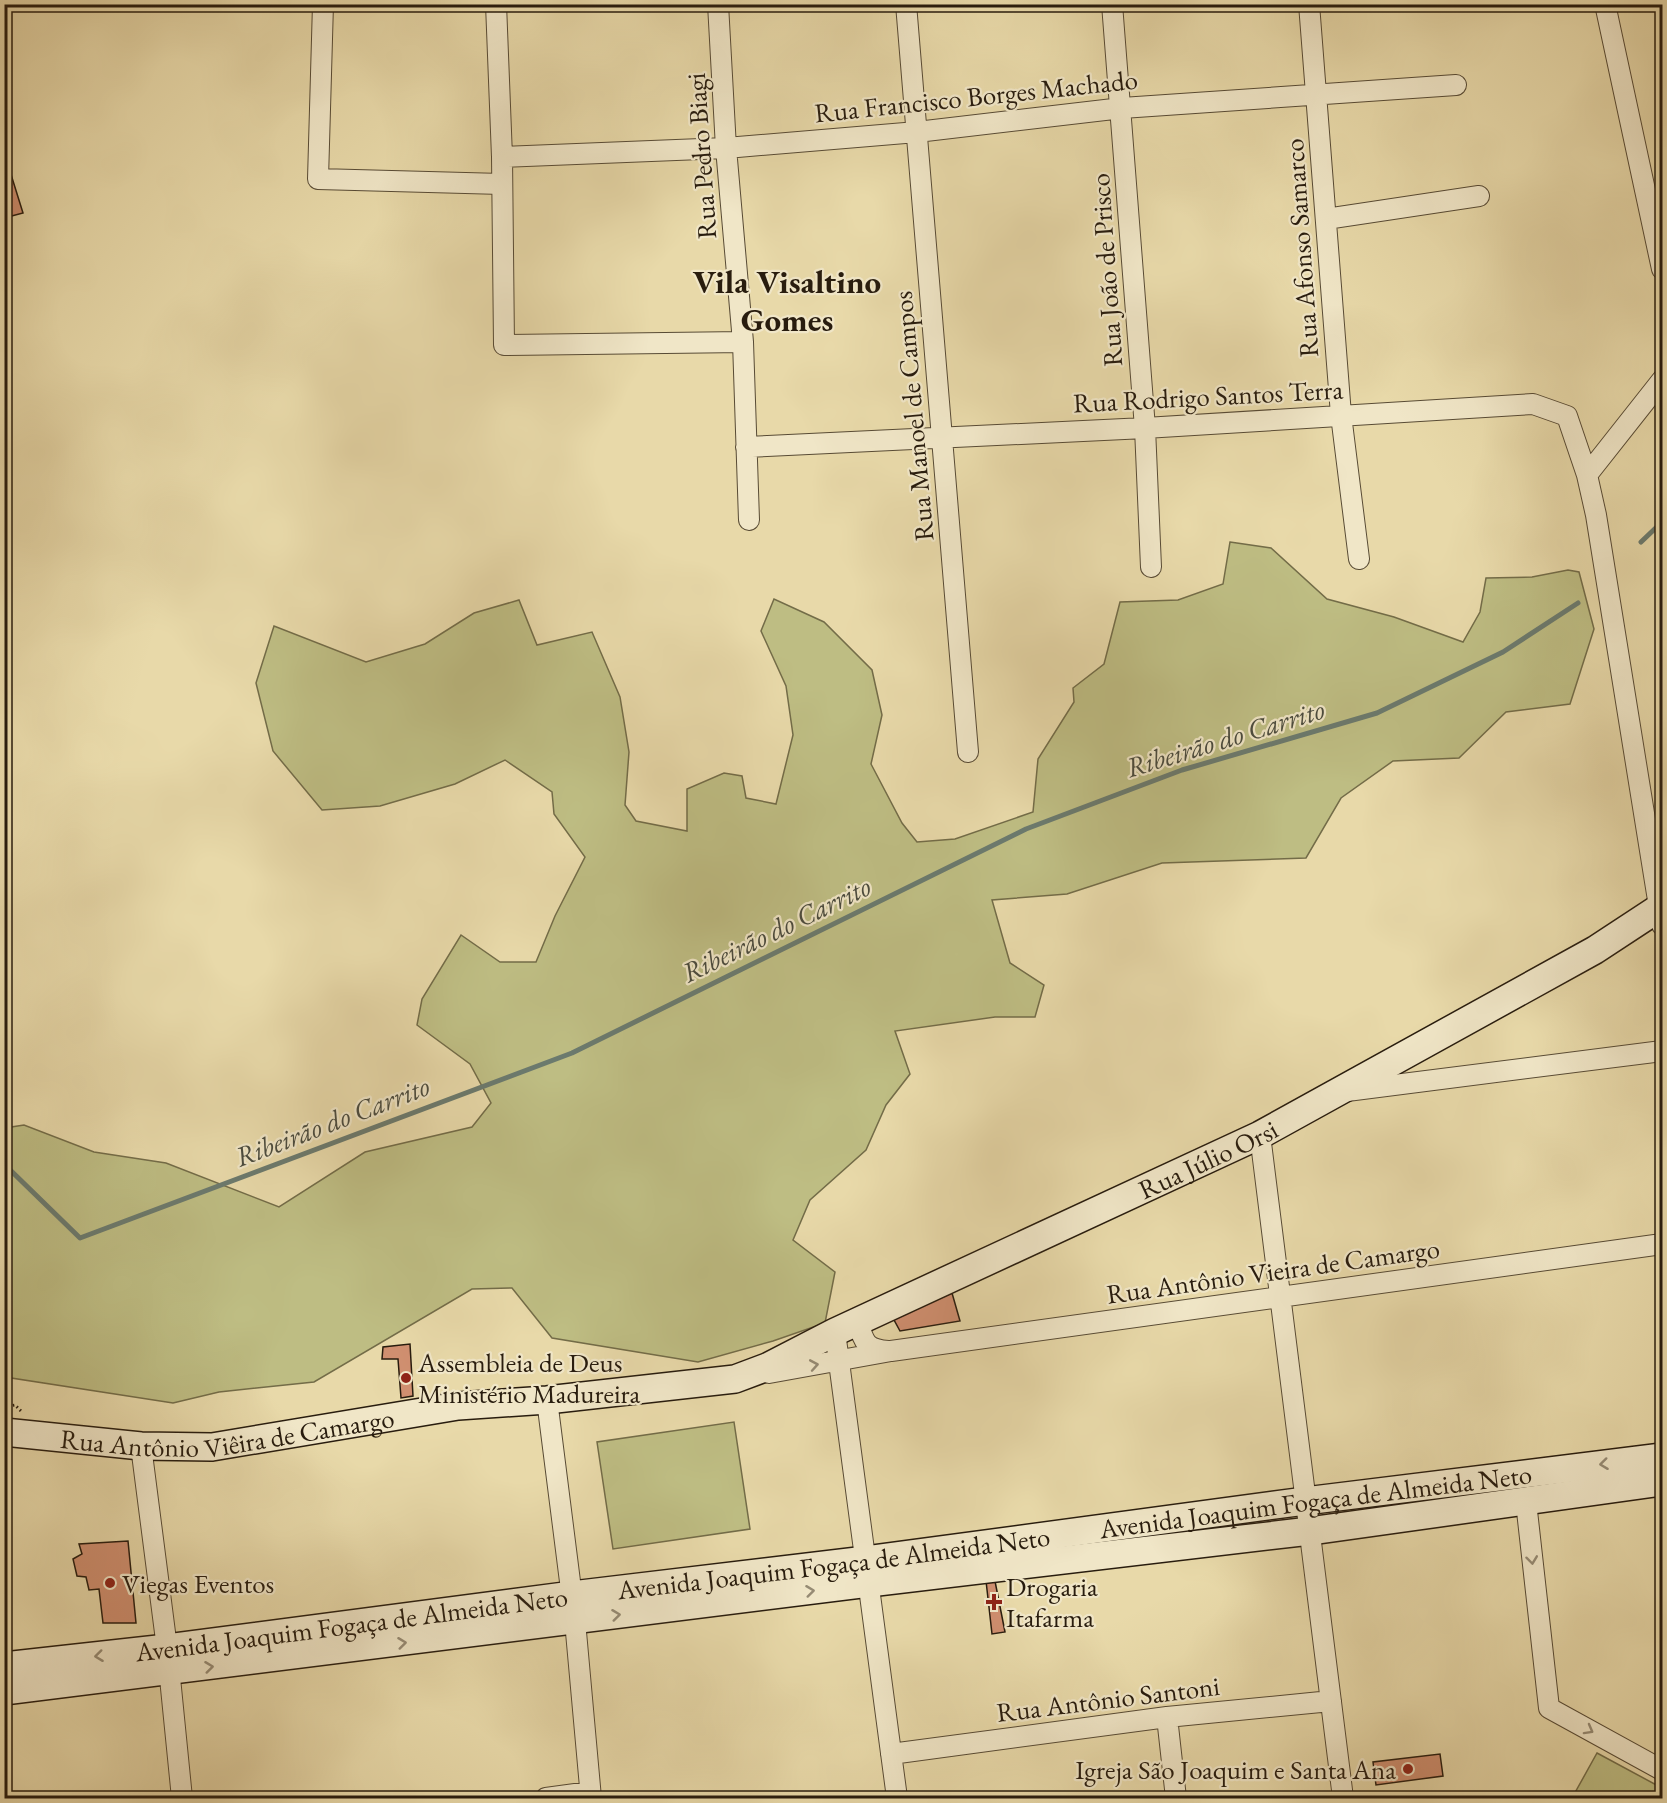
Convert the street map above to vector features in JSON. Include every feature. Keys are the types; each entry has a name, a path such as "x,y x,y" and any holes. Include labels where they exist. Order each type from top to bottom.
{"street":[{"path":"323,4 318,179 502,184"},
{"path":"496,4 502,157 504,345 743,342"},
{"name":"Rua Pedro Biagi","path":"718,4 726,148 743,342 749,520"},
{"name":"Rua Manoel de Campos","path":"906,4 968,752"},
{"name":"Rua João de Prisco","path":"1112,4 1122,108 1145,428 1150,567"},
{"name":"Rua Afonso Samarco","path":"1309,4 1341,415 1359,559"},
{"path":"1605,4 1662,269"},
{"name":"Rua Francisco Borges Machado","path":"502,157 726,148 917,132 1122,108 1456,85"},
{"path":"1326,219 1479,196"},
{"path":"1587,475 1662,380"},
{"name":"Rua Rodrigo Santos Terra","path":"746,447 1145,428 1533,405 1567,416 1587,475 1596,515 1662,913"},
{"name":"Rua Júlio Orsi","path":"735,1379 767,1367 846,1327 1260,1135 1662,913"},
{"path":"1335,1093 1662,1052"},
{"path":"1260,1135 1343,1798"},
{"name":"Rua Antônio Vieira de Camargo","path":"735,1379 891,1351 1662,1244"},
{"path":"891,1351 869,1346 846,1327 840,1360 897,1798"},
{"name":"Rua Antônio Viêira de Camargo","path":"4,1432 141,1446 212,1447 458,1406 547,1400 735,1379"},
{"path":"546,1798 591,1795 573,1608 547,1400"},
{"path":"141,1446 168,1660 182,1798"},
{"name":"Avenida Joaquim Fogaça de Almeida Neto","path":"867,1572 1305,1501 1662,1457"},
{"name":"Avenida Joaquim Fogaça de Almeida Neto","path":"4,1691 168,1660 573,1608 867,1572 1310,1531 1662,1482"},
{"path":"1526,1502 1549,1708 1662,1770"},
{"name":"Avenida Joaquim Fogaça de Almeida Neto","path":"4,1666 168,1660"},
{"name":"Rua Antônio Santoni","path":"891,1754 1167,1717 1331,1701"},
{"path":"1167,1717 1176,1798"}],"shaded area":[{"path":"1230,542 1271,548 1327,599 1394,617 1463,642 1480,612 1486,578 1532,577 1568,570 1579,572 1594,629 1570,704 1506,712 1459,758 1393,761 1341,798 1306,858 1162,863 1067,894 992,900 1010,963 1044,985 1035,1017 995,1017 895,1031 910,1074 886,1105 866,1150 810,1200 793,1240 835,1272 825,1323 773,1341 698,1362 552,1338 512,1288 472,1289 314,1382 219,1392 173,1403 5,1377 5,1128 24,1125 94,1152 166,1163 279,1207 365,1152 472,1127 491,1103 470,1064 417,1025 422,999 461,935 500,962 536,962 555,916 585,857 554,814 552,792 505,760 455,784 380,806 322,810 273,751 256,683 274,626 366,662 425,644 474,613 519,600 537,645 592,632 620,697 629,752 625,805 636,821 687,831 687,789 724,773 742,776 746,798 776,804 793,735 786,686 761,631 774,599 824,622 872,670 882,715 871,764 902,823 917,842 955,839 1033,812 1038,759 1074,702 1073,688 1104,664 1120,602 1178,600 1223,584"},
{"path":"734,1422 750,1529 613,1549 597,1442"},
{"path":"1597,1753 1662,1788 1662,1798 1572,1798"}],"building":[{"path":"4,152 23,213 4,218"},
{"path":"952,1293 960,1321 900,1331 893,1318"},
{"name":"Assembleia de Deus Ministério Madureira","path":"410,1344 413,1396 401,1398 398,1359 382,1359 383,1347"},
{"name":"Viegas Eventos","path":"128,1541 136,1623 103,1623 99,1589 89,1590 86,1577 77,1576 73,1559 82,1554 79,1544"},
{"name":"Drogaria Itafarma","path":"993,1571 1005,1632 992,1634 985,1572"},
{"name":"Igreja São Joaquim e Santa Ana","path":"1440,1754 1443,1776 1376,1785 1373,1762"}],"waterway":[{"name":"Ribeirão do Carrito","path":"1641,542 1662,522"},
{"name":"Ribeirão do Carrito","path":"4,1164 80,1238 572,1053 1026,829 1182,770 1377,713 1503,652 1578,603"}],"place":[{"name":"Assembleia de Deus Ministério Madureira","path":"406,1378"},
{"name":"Viegas Eventos","path":"110,1583"},
{"name":"Drogaria Itafarma","path":"994,1602"},
{"name":"Igreja São Joaquim e Santa Ana","path":"1408,1769"}],"district":[{"name":"Vila Visaltino Gomes","path":"787,300"}]}
